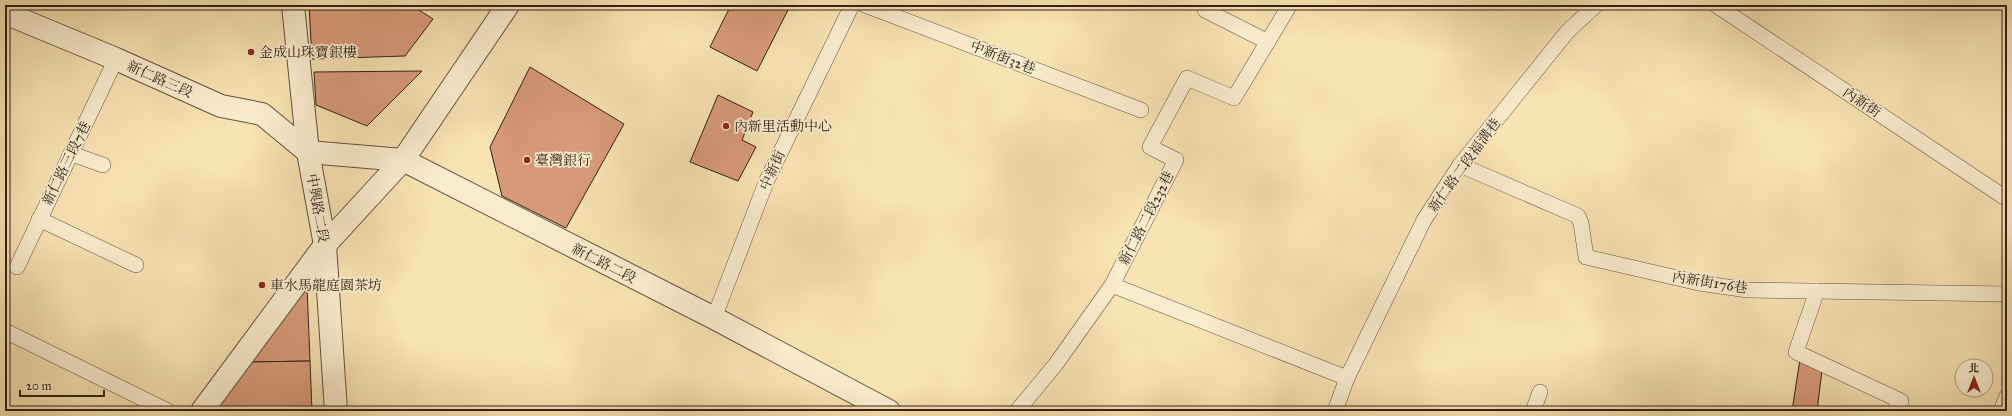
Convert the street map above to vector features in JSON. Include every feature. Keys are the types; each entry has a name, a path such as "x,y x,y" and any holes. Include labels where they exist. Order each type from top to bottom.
{"street":[{"name":"中興路二段","path":"293,5 308,152 325,245 336,411"},
{"path":"202,411 325,245 403,160 508,5"},
{"name":"新仁路三段","path":"5,13 116,59 221,106 262,114 308,152"},
{"name":"新仁路二段","path":"308,152 403,160 714,318 889,411"}],"lane":[{"name":"中新街","path":"714,318 767,180 852,5"},
{"name":"中新街32巷","path":"865,5 1141,110"},
{"name":"新仁路二段福溝巷","path":"1335,411 1347,378 1424,220 1460,165 1567,32 1596,5"},
{"name":"內新街","path":"1716,5 2007,200"},
{"name":"新仁路二段232巷","path":"1017,411 1056,364 1112,285 1176,160 1150,147 1187,78 1234,98 1288,8"},
{"path":"1205,10 1268,42"},
{"name":"新仁路三段7巷","path":"17,267 116,59"},
{"path":"72,154 103,165"},
{"name":"內新街176巷","path":"1460,165 1578,216 1581,223 1586,257 1699,283 1748,290 2007,294"},
{"path":"39,219 136,265"},
{"path":"1112,285 1347,378"},
{"path":"1817,290 1796,352 1901,401 1894,411"},
{"path":"5,331 168,411"},
{"path":"1533,411 1540,392"},
{"path":"2001,411 2007,396"}],"building":[{"path":"309,5 411,5 433,19 405,56 312,59"},
{"path":"731,5 790,6 757,71 710,47"},
{"path":"530,67 624,124 566,228 502,196 490,147"},
{"path":"422,71 367,126 316,105 314,72"},
{"name":"內新里活動中心","path":"718,95 753,112 742,140 756,147 738,181 690,162"},
{"path":"307,286 310,361 252,362"},
{"path":"1800,359 1822,370 1817,411 1792,411"},
{"path":"310,361 312,411 216,411 252,362"}],"place":[{"name":"金成山珠寶銀樓","path":"251,52"},
{"name":"內新里活動中心","path":"726,126"},
{"name":"臺灣銀行","path":"527,160"},
{"name":"車水馬龍庭園茶坊","path":"262,285"}]}
